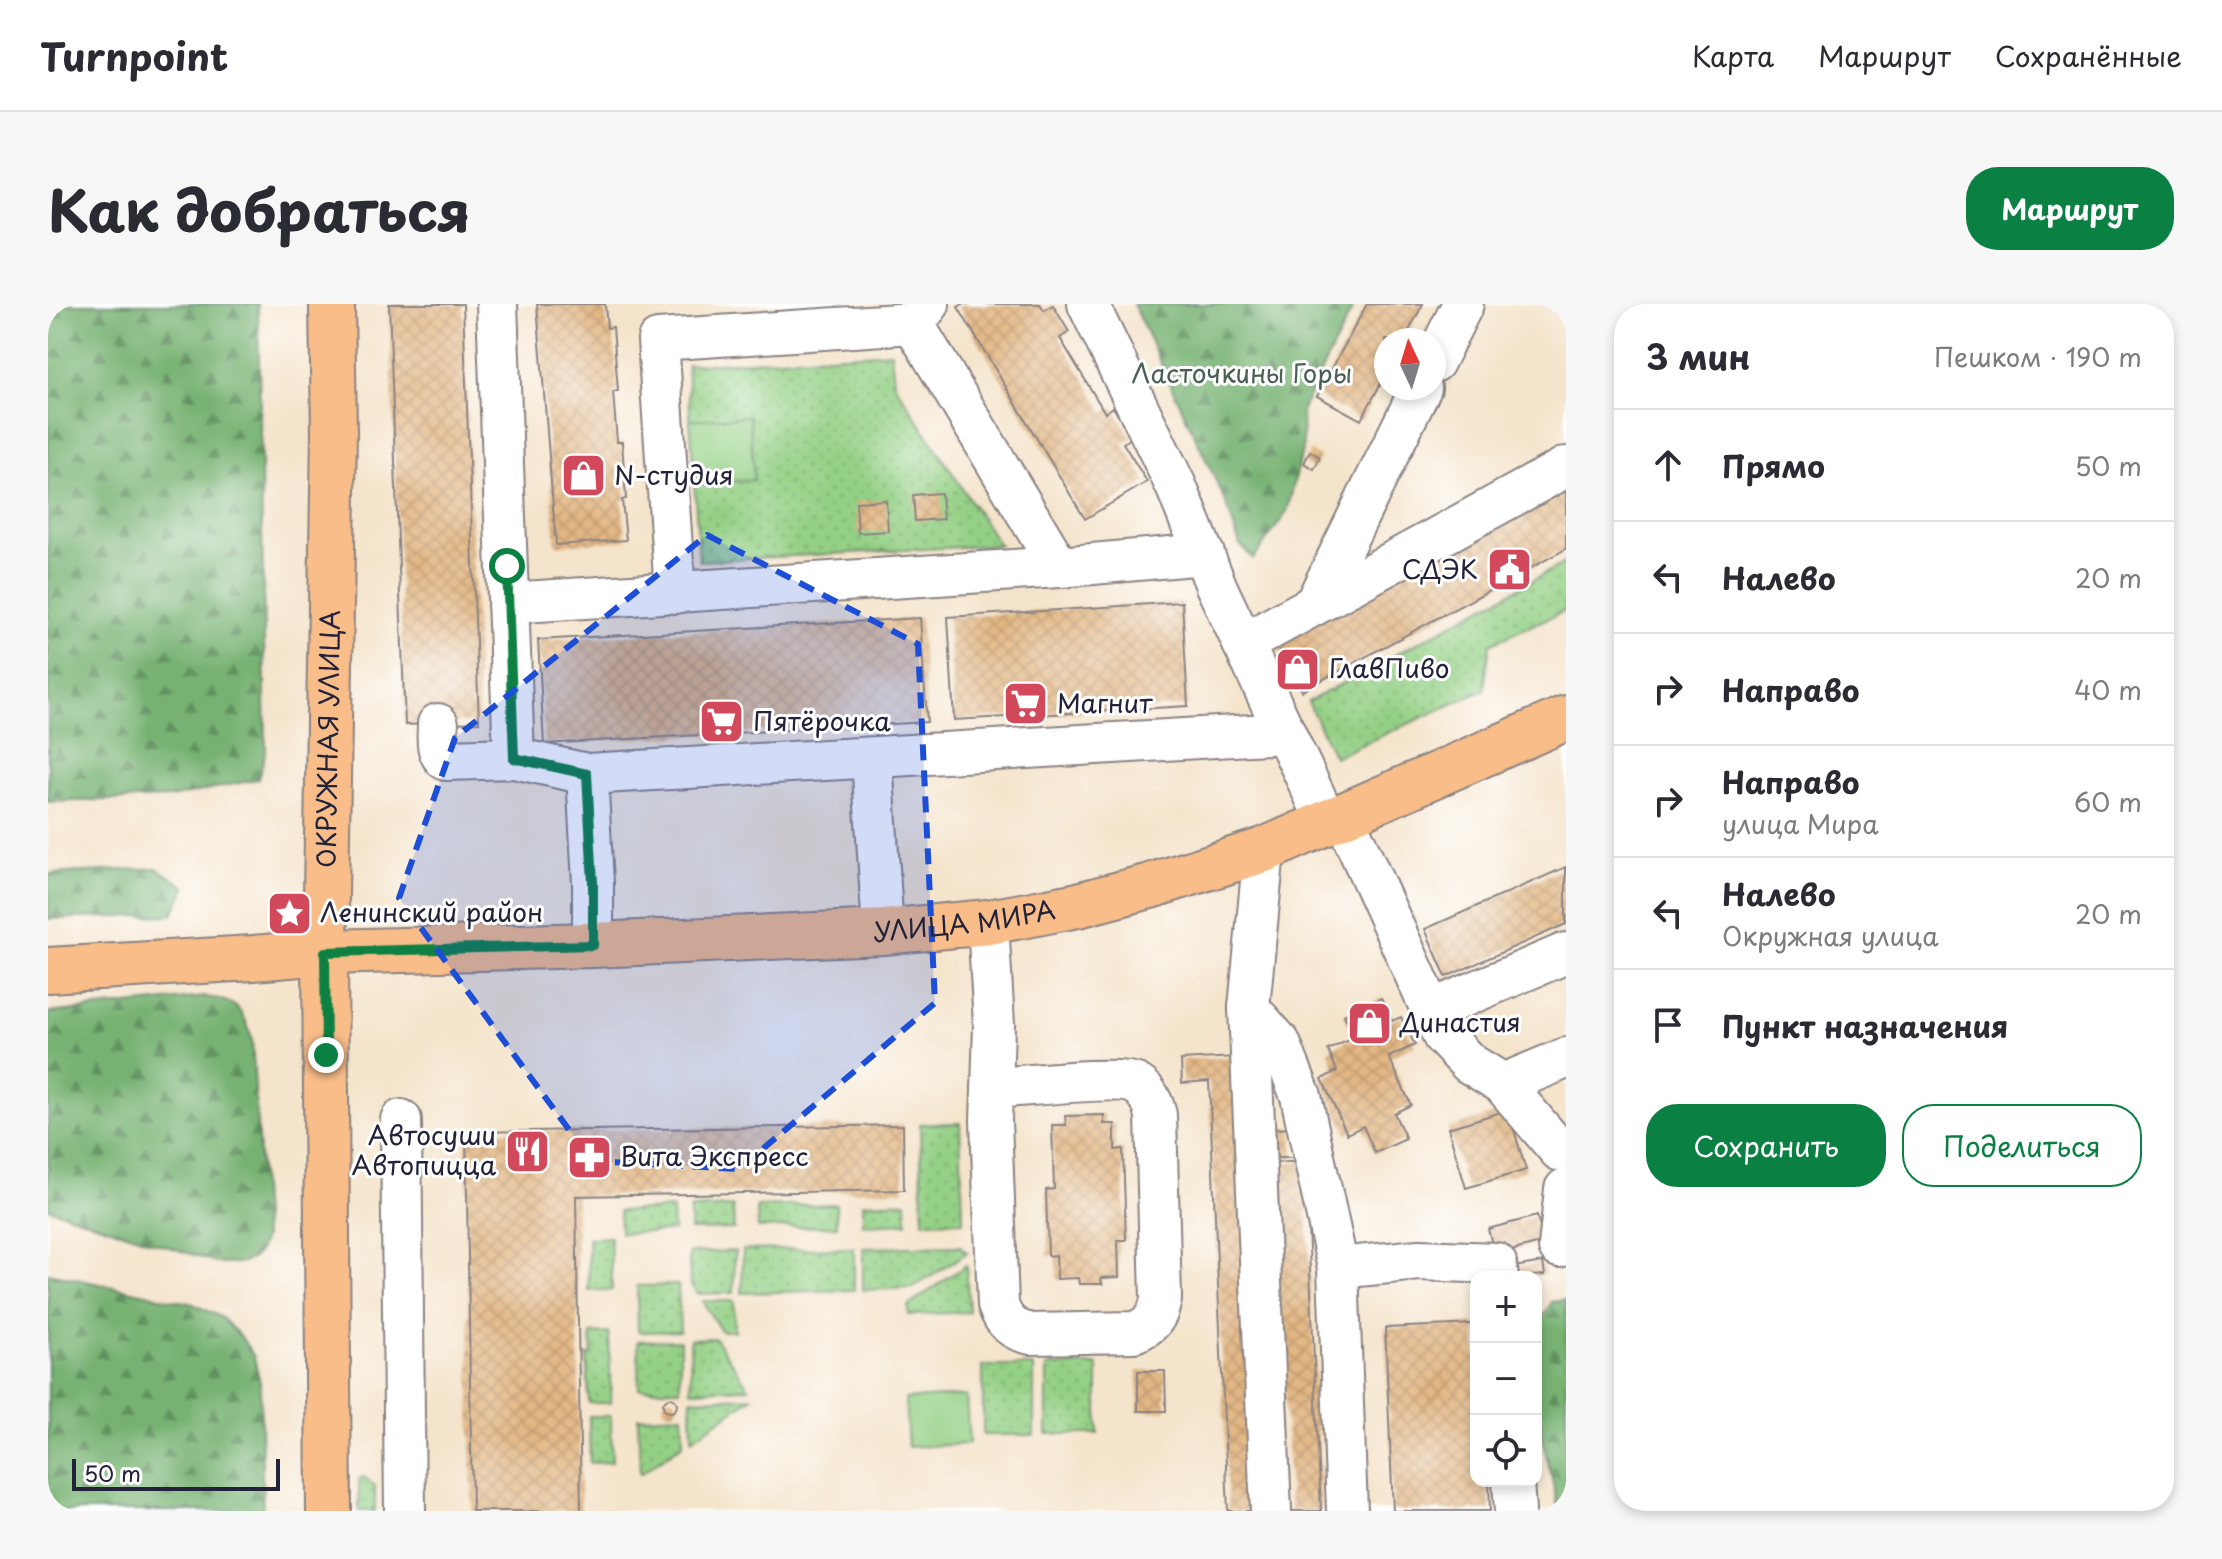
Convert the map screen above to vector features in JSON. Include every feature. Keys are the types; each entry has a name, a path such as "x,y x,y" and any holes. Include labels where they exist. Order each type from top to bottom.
{"main road":[{"name":"ОКРУЖНАЯ УЛИЦА","path":"329,1511 325,952 334,433 332,304"},
{"name":"УЛИЦА МИРА","path":"48,970 325,952 593,945 883,932 988,922 1078,905 1264,850 1566,718"}],"lane":[{"path":"497,304 514,758"},
{"path":"1088,304 1176,486 1217,588 1285,733 1335,818 1443,1036 1469,1063 1503,1084 1562,1150 1565,1189 1559,1247"},
{"path":"1446,338 1463,304"},
{"path":"675,593 658,340 921,313 1059,567"},
{"path":"1315,604 1415,400"},
{"path":"1243,644 1566,467"},
{"path":"508,603 1059,567 1204,554"},
{"path":"438,724 439,750 446,760 514,758 587,774 1285,733"},
{"path":"872,759 883,932"},
{"path":"587,774 593,945"},
{"path":"1264,850 1249,1008 1271,1511"},
{"path":"988,922 994,1025 992,1088 991,1121 998,1305 1002,1317 1008,1325 1031,1334 1134,1332 1143,1329 1153,1322 1161,1299 1156,1115 1147,1093 1137,1085 1113,1081 992,1088"},
{"path":"1432,1010 1566,953"},
{"path":"1249,1008 1280,1043 1301,1096 1338,1268 1347,1511"},
{"path":"1503,1084 1566,1058"},
{"path":"401,1120 405,1511"},
{"path":"1338,1268 1419,1260 1496,1263 1497,1271"},
{"path":"1513,1487 1515,1511"}],"highlighted area":[{"path":"707,535 918,644 935,1003 739,1169 592,1161 399,898 455,738"}],"green space":[{"path":"48,304 258,304 266,750 258,779 170,798 48,802"},
{"name":"Ласточкины Горы","path":"1133,304 1355,304 1302,409 1303,447 1287,512 1253,559 1240,545 1224,498"},
{"path":"891,352 894,383 999,545 699,561 687,365"},
{"path":"750,416 754,480 695,484 690,420"},
{"path":"1566,562 1566,610 1490,644 1484,690 1334,757 1308,702"},
{"path":"157,868 186,887 172,915 48,919 48,874"},
{"path":"205,997 238,1008 252,1040 264,1236 255,1256 238,1263 222,1264 48,1208 48,1013"},
{"path":"960,1123 963,1221 923,1222 920,1124"},
{"path":"906,1201 907,1223 863,1225 863,1203"},
{"path":"836,1204 837,1226 758,1228 757,1207"},
{"path":"733,1207 734,1229 690,1230 690,1209"},
{"path":"672,1209 673,1231 620,1233 619,1211"},
{"path":"610,1237 612,1290 589,1291 588,1238"},
{"path":"961,1246 968,1252 913,1288 863,1290 863,1248"},
{"path":"854,1248 854,1290 742,1293 743,1250"},
{"path":"735,1251 734,1293 697,1294 690,1283 689,1253"},
{"path":"966,1265 969,1312 908,1315 908,1306"},
{"path":"48,1273 193,1304 221,1317 241,1337 254,1357 260,1383 263,1511 48,1511"},
{"path":"678,1285 680,1331 638,1332 637,1286"},
{"path":"1566,1300 1566,1511 1559,1511 1542,1433 1542,1318 1552,1302"},
{"path":"702,1301 734,1301 734,1331 721,1331"},
{"path":"609,1333 611,1403 589,1403 587,1356 592,1355 591,1334"},
{"path":"715,1338 749,1388 691,1390 690,1339"},
{"path":"680,1340 680,1389 639,1389 638,1341"},
{"path":"1098,1365 1098,1434 1047,1434 1047,1366"},
{"path":"983,1366 1034,1366 1034,1435 983,1435"},
{"path":"966,1396 969,1444 908,1447 905,1399"},
{"path":"753,1397 692,1439 691,1399"},
{"path":"682,1415 683,1444 640,1474 638,1417"},
{"path":"589,1416 611,1416 612,1462 590,1463"},
{"path":"364,1477 375,1487 375,1511 359,1511 359,1479"}],"building":[{"path":"389,304 463,304 479,722 405,725"},
{"path":"537,304 605,304 607,328 613,327 618,391 613,392 617,442 622,442 626,540 556,545"},
{"path":"963,304 1040,304 1044,310 1053,305 1069,332 1060,338 1105,413 1113,407 1132,438 1123,443 1147,482 1085,519 958,307"},
{"path":"1367,304 1423,304 1410,328 1374,328 1374,396 1361,420 1317,396"},
{"path":"1310,451 1320,457 1314,469 1304,463"},
{"path":"1566,478 1566,549 1302,691 1272,637"},
{"path":"941,493 943,519 915,521 913,495"},
{"path":"886,500 888,531 858,533 856,502"},
{"path":"1182,602 1188,706 954,720 948,617"},
{"path":"920,618 927,722 544,744 538,640"},
{"path":"1566,867 1566,924 1446,977 1425,929"},
{"path":"1381,998 1392,1021 1401,1017 1415,1045 1389,1057 1411,1105 1394,1113 1406,1139 1375,1153 1363,1126 1347,1134 1322,1079 1337,1071 1328,1050 1355,1037 1344,1015"},
{"path":"1236,1057 1256,1511 1228,1511 1209,1081 1182,1083 1181,1060"},
{"path":"1508,1110 1526,1170 1466,1188 1448,1128"},
{"path":"1104,1115 1104,1124 1115,1124 1115,1150 1123,1149 1126,1240 1118,1240 1119,1277 1101,1278 1102,1284 1079,1284 1078,1278 1057,1279 1056,1255 1048,1256 1046,1190 1054,1189 1052,1125 1066,1125 1065,1116"},
{"path":"903,1125 904,1190 576,1196 581,1511 472,1511 466,1132"},
{"path":"1292,1128 1294,1158 1277,1158 1275,1129"},
{"path":"1305,1161 1321,1511 1290,1511 1274,1163"},
{"path":"1537,1216 1544,1242 1495,1255 1488,1229"},
{"path":"1543,1262 1545,1275 1542,1275 1542,1271 1515,1271 1514,1267"},
{"path":"1470,1324 1470,1487 1489,1487 1490,1511 1393,1511 1385,1328"},
{"path":"1138,1371 1165,1371 1166,1411 1138,1411"},
{"path":"670,1398 677,1405 670,1412 663,1405"}],"place":[{"name":"N-студия","path":"583,476"},
{"name":"СДЭК","path":"1509,570"},
{"name":"ГлавПиво","path":"1298,669"},
{"name":"Магнит","path":"1026,704"},
{"name":"Пятёрочка","path":"722,722"},
{"name":"Ленинский район","path":"289,913"},
{"name":"Династия","path":"1369,1023"},
{"name":"Автосуши Автопицца","path":"527,1151"},
{"name":"Вита Экспресс","path":"589,1157"}],"route":[{"path":"326,1055 325,952 593,945 587,774 514,758 507,566"}]}
